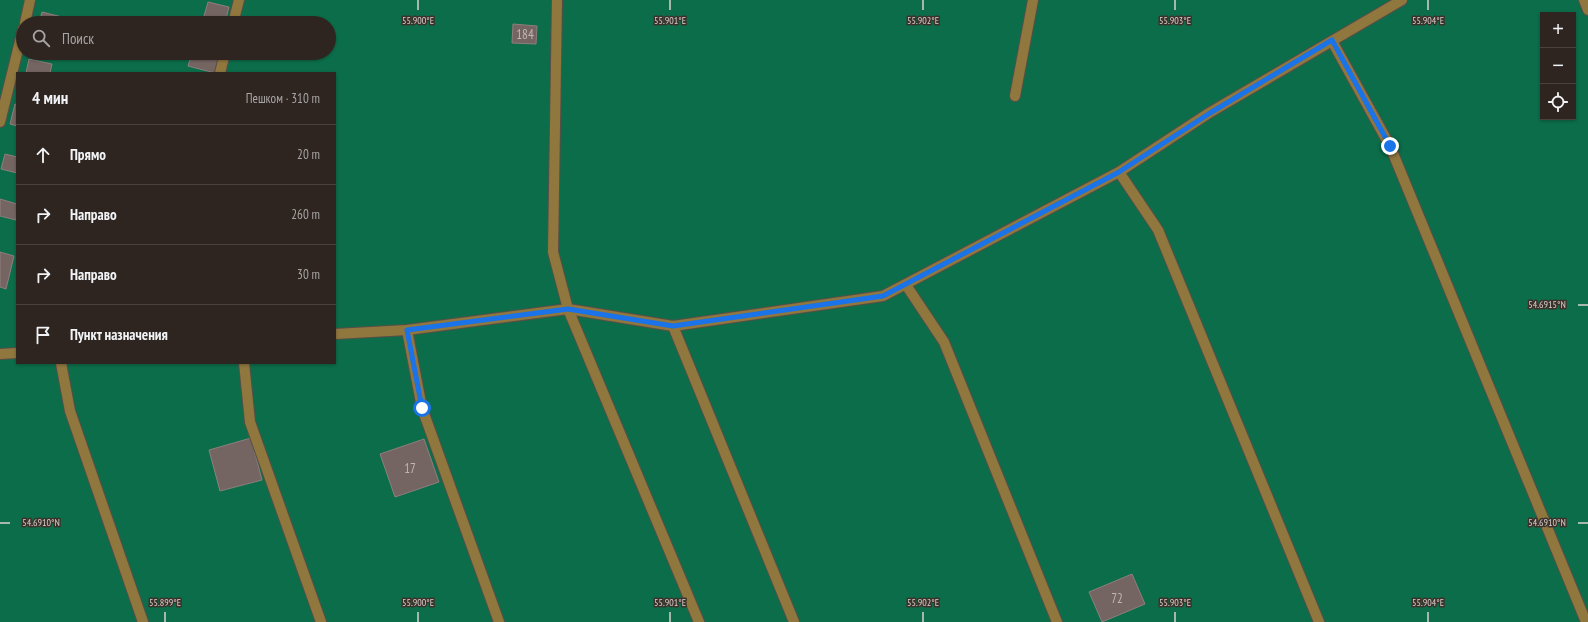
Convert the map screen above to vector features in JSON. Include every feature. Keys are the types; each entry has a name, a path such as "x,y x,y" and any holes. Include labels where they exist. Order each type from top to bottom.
{"street":[{"path":"27,16 30,0"},
{"path":"235,16 239,0"},
{"path":"557,0 553,252 568,309 699,622"},
{"path":"1015,96 1033,0"},
{"path":"336,334 407,330 568,309 673,326 883,296 1119,172 1210,113 1402,0"},
{"path":"1584,0 1588,10"},
{"path":"1332,40 1390,146 1586,622"},
{"path":"0,122 16,57"},
{"path":"220,72 224,60"},
{"path":"1119,172 1158,230 1319,622"},
{"path":"906,285 944,342 1057,622"},
{"path":"673,326 794,622"},
{"path":"407,330 422,408 499,622"},
{"path":"0,354 16,353"},
{"path":"61,364 70,410 143,622"},
{"path":"244,364 250,422 321,622"}],"green space":[{"path":"0,0 1588,0 1588,622 0,622"}],"building":[{"path":"208,2 229,7 227,16 204,16"},
{"path":"42,12 58,16 41,16"},
{"path":"513,24 537,26 536,44 512,43"},
{"path":"29,60 52,64 50,72 26,72"},
{"path":"190,60 218,60 215,72 188,66"},
{"path":"15,104 16,126 10,124"},
{"path":"5,154 16,157 16,173 1,169"},
{"path":"0,199 16,204 16,220 0,216"},
{"path":"0,252 14,256 6,289 0,287"},
{"path":"251,438 262,480 220,491 209,450"},
{"path":"424,439 439,482 395,497 380,454"},
{"path":"1132,574 1145,604 1102,622 1089,592"}],"route":[{"path":"422,408 407,330 568,309 673,326 883,296 1119,172 1210,113 1332,40 1390,146"}]}
